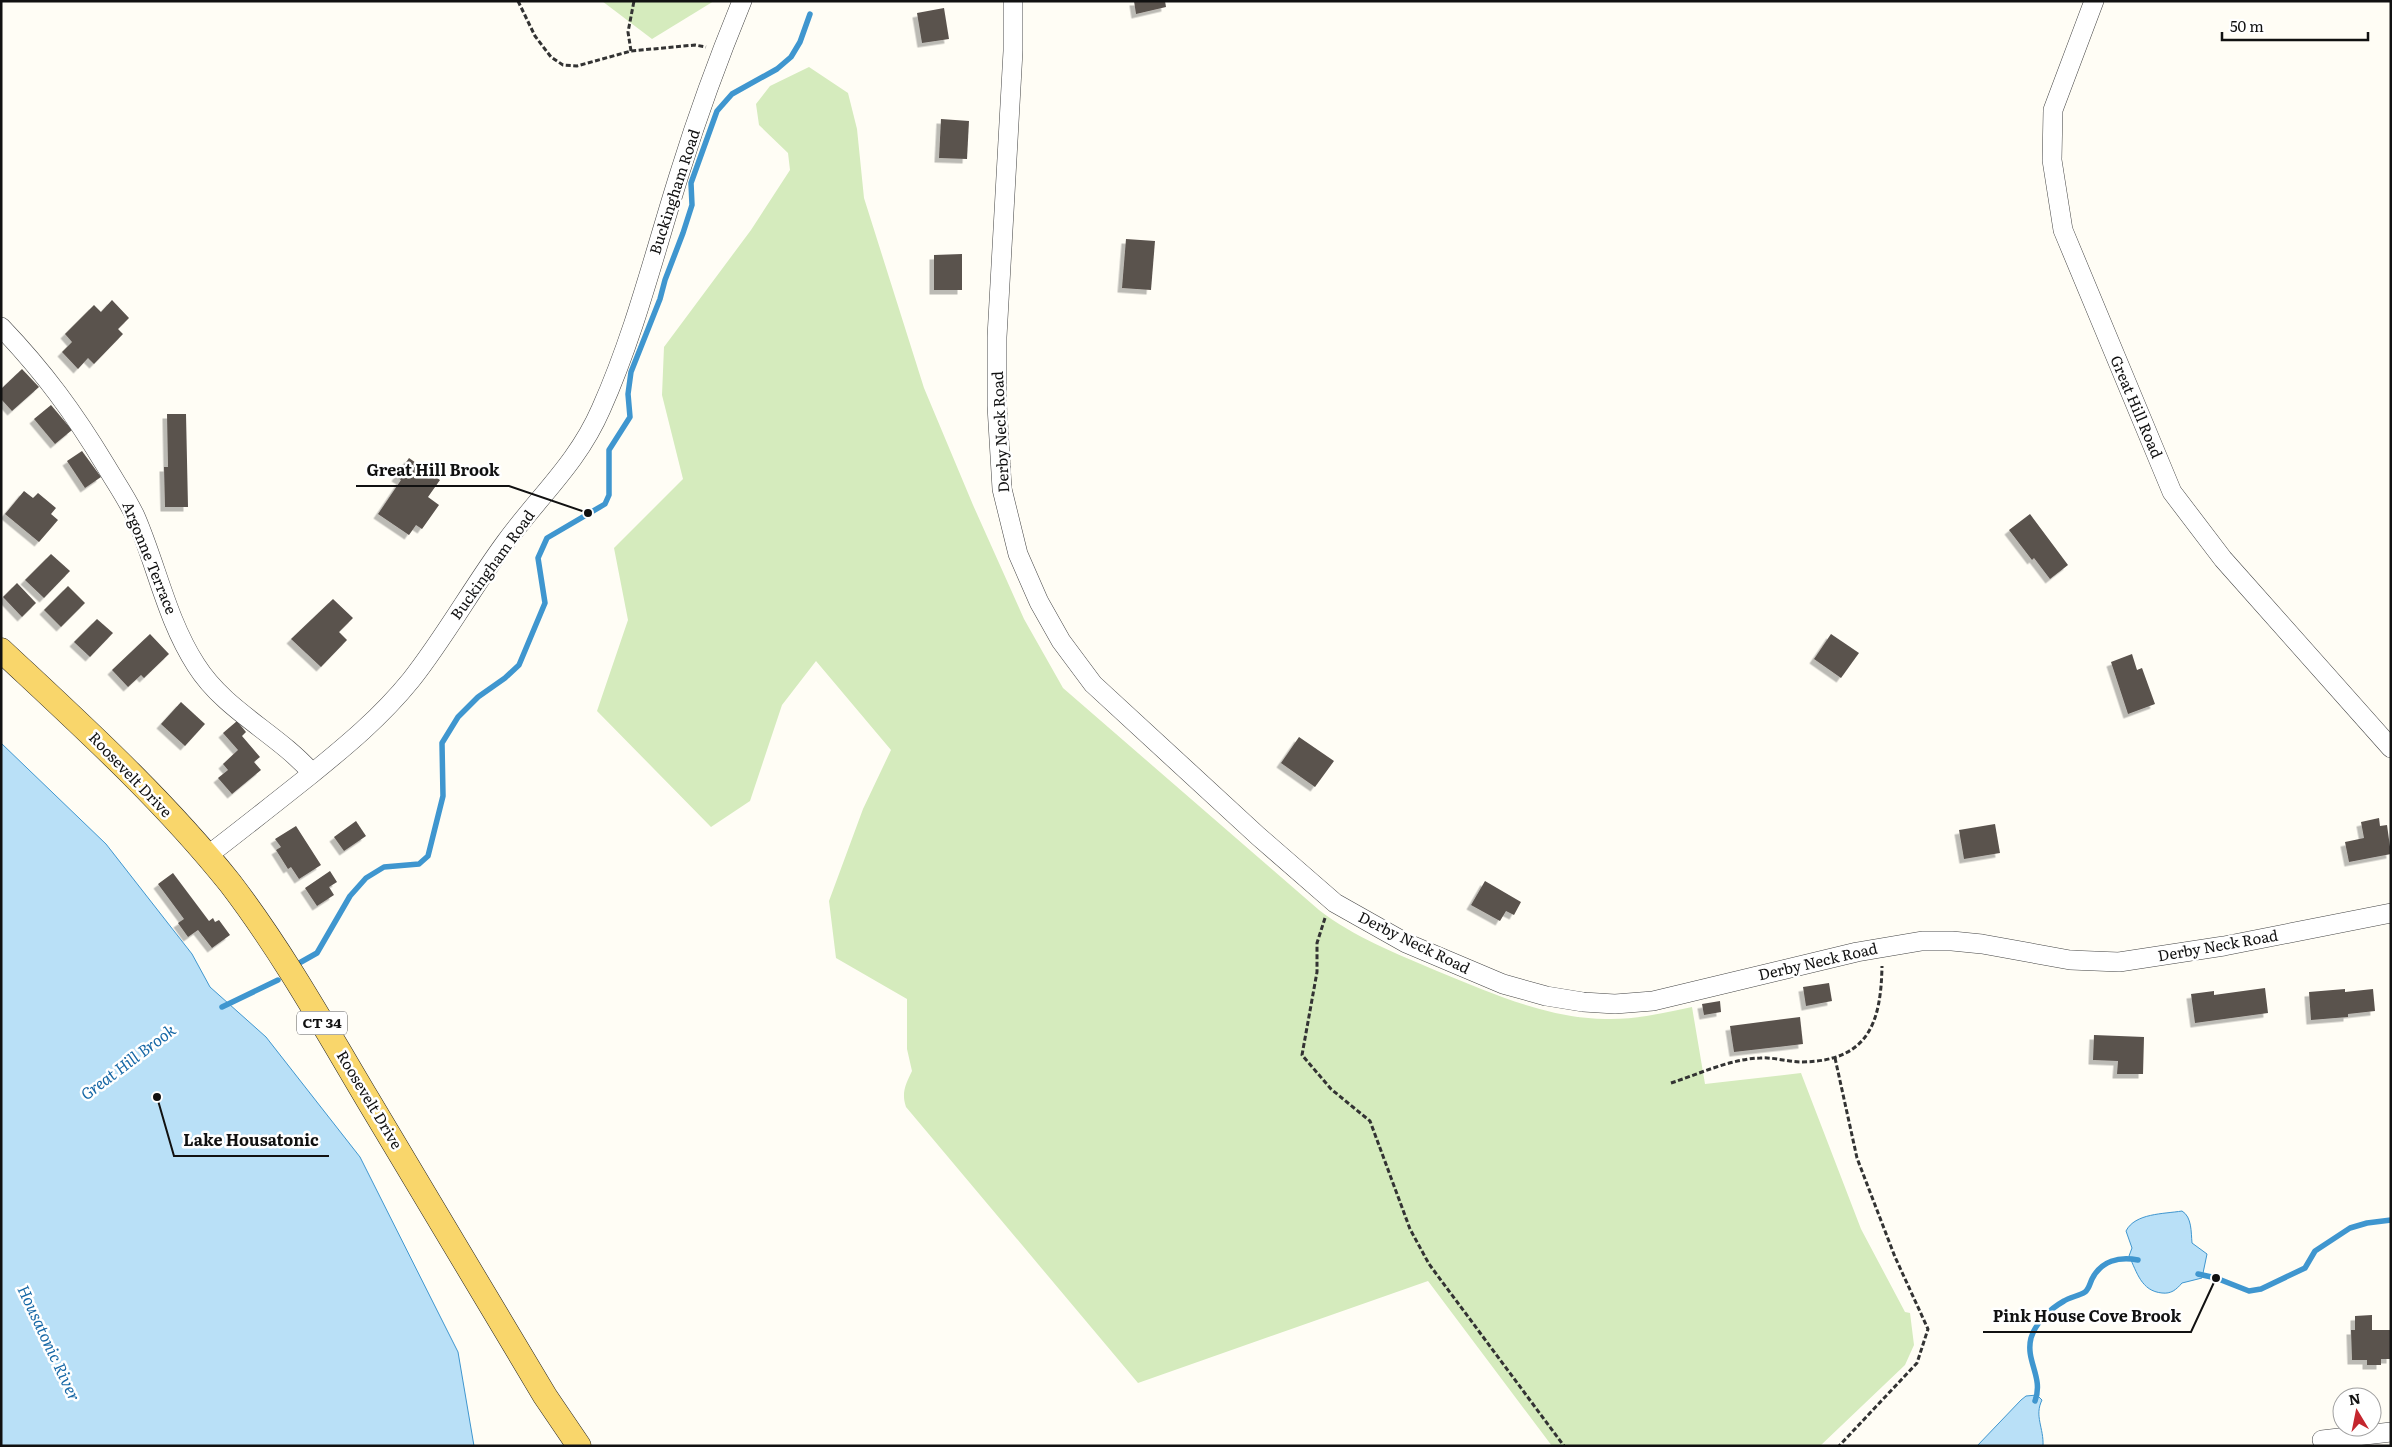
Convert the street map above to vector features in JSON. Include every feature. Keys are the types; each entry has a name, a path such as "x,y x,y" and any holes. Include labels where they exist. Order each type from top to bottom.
{"main road":[{"name":"Roosevelt Drive","path":"1,650 122,765 207,856 248,908 290,971 545,1396 579,1446"}],"street":[{"name":"Buckingham Road","path":"207,856 357,738 410,681 505,543 565,472 586,440 601,409 616,370 659,243 680,171 722,49 742,1"},
{"name":"Derby Neck Road","path":"1013,1 1013,51 997,337 997,406 1002,490 1008,521 1026,576 1061,641 1093,684 1292,868 1335,902 1406,943 1503,984 1546,996 1583,1002 1615,1004 1653,1000 1880,947 1922,941 1952,941 2070,960 2119,962 2224,946 2391,913"},
{"name":"Great Hill Road","path":"2094,1 2053,110 2052,160 2066,239 2172,492 2223,559 2391,748"},
{"name":"Argonne Terrace","path":"1,327 54,386 75,416 130,506 170,614 196,666 232,705 296,755 312,773"},
{"path":"2322,1440 2391,1432"}],"path":[{"path":"518,1 535,36 551,57 563,65 577,66 631,51 695,45 722,49"},
{"path":"631,51 628,32 634,1"},
{"path":"1335,902 1324,919 1316,942 1317,972 1302,1056 1331,1089 1370,1121 1410,1229 1429,1264 1564,1446"},
{"path":"1672,1083 1724,1066 1760,1058 1800,1062 1825,1061 1857,1047 1870,1033 1878,1011 1881,985 1880,947"},
{"path":"1835,1058 1856,1158 1895,1257 1928,1329 1917,1363 1839,1446"}],"green space":[{"path":"602,1 714,1 652,39"},
{"path":"809,67 848,93 857,129 864,198 924,388 973,505 1024,619 1063,688 1319,910 1361,937 1478,988 1519,1003 1561,1014 1583,1018 1616,1019 1649,1016 1692,1007 1705,1084 1801,1073 1861,1229 1905,1312 1910,1313 1914,1345 1905,1365 1820,1446 1552,1446 1428,1281 1138,1383 906,1107 904,1092 912,1071 907,1049 907,999 836,958 829,901 863,809 891,750 816,661 782,705 750,801 711,827 597,711 628,620 614,548 683,479 662,395 664,347 751,230 790,170 788,153 759,125 756,104 770,86"}],"water":[{"name":"Housatonic River","path":"1,743 106,844 192,954 210,987 266,1037 360,1157 458,1352 474,1446 1,1446"},
{"path":"2182,1211 2188,1217 2192,1243 2207,1254 2202,1278 2182,1283 2171,1292 2165,1293 2149,1289 2137,1274 2129,1256 2132,1248 2126,1231 2136,1221 2151,1215"},
{"path":"2037,1395 2042,1400 2039,1417 2043,1446 1977,1446 2021,1400 2026,1396"}],"building":[{"path":"1134,1 1165,1 1166,7 1136,14"},
{"path":"944,8 949,39 922,43 917,13"},
{"path":"941,119 969,121 967,159 939,158"},
{"path":"1126,239 1155,241 1151,290 1122,288"},
{"path":"962,254 962,290 934,290 934,255"},
{"path":"112,300 129,318 118,329 123,334 94,364 88,358 78,369 62,352 72,342 65,334 94,305 101,312"},
{"path":"22,369 39,387 12,411 1,399 1,389"},
{"path":"51,405 72,430 55,444 34,419"},
{"path":"167,414 186,414 188,507 165,507 164,467 168,467"},
{"path":"82,451 101,477 85,488 67,461"},
{"path":"409,458 440,480 428,497 439,505 422,529 416,525 409,535 378,514 401,480 396,477"},
{"path":"24,491 33,498 38,493 56,508 51,514 58,520 39,542 5,514"},
{"path":"2030,514 2068,565 2050,579 2034,558 2032,560 2009,530"},
{"path":"51,554 70,571 44,598 25,580"},
{"path":"17,583 36,603 22,617 3,597"},
{"path":"68,586 85,603 61,627 44,610"},
{"path":"333,599 353,618 339,632 347,640 321,667 291,639"},
{"path":"97,619 113,633 90,657 74,642"},
{"path":"150,634 169,654 144,678 141,675 128,687 112,670"},
{"path":"1831,634 1859,653 1841,678 1814,659"},
{"path":"2132,654 2137,670 2142,668 2155,704 2128,714 2111,662"},
{"path":"181,702 205,724 185,746 161,724"},
{"path":"237,721 246,732 242,736 260,757 254,762 261,770 232,794 218,778 228,770 223,764 238,750 223,733"},
{"path":"1299,737 1334,761 1315,787 1281,763"},
{"path":"2379,818 2380,826 2387,825 2391,854 2349,862 2345,842 2364,838 2361,822"},
{"path":"356,821 366,836 344,851 334,837"},
{"path":"1995,824 2000,853 1964,859 1959,830"},
{"path":"296,826 321,865 299,879 291,867 288,869 276,850 281,847 275,839"},
{"path":"330,871 337,882 329,887 334,895 317,906 305,888"},
{"path":"173,873 209,921 213,918 215,922 219,920 230,935 212,948 198,930 188,937 178,923 184,919 158,884"},
{"path":"1485,881 1521,902 1514,915 1506,911 1500,921 1471,905"},
{"path":"1829,983 1832,1001 1806,1006 1803,987"},
{"path":"2265,988 2268,1013 2195,1023 2191,994 2214,991 2214,995"},
{"path":"2345,989 2345,992 2373,989 2375,1011 2348,1014 2348,1017 2311,1020 2309,992"},
{"path":"1720,1001 1721,1012 1704,1015 1702,1004"},
{"path":"1800,1017 1803,1044 1734,1052 1730,1026"},
{"path":"2094,1035 2144,1037 2143,1074 2117,1074 2118,1061 2093,1060"},
{"path":"2372,1315 2372,1330 2391,1330 2391,1359 2381,1359 2381,1365 2367,1365 2367,1360 2352,1360 2351,1330 2355,1330 2355,1316"}],"waterway":[{"name":"Great Hill Brook","path":"301,962 317,953 350,896 366,878 384,867 419,864 428,856 443,796 442,743 458,717 478,697 505,678 519,665 545,603 538,558 547,538 605,504 609,495 609,450 630,417 628,394 631,372 660,299 665,280 683,233 692,205 691,183 717,111 732,94 777,69 791,57 800,42 810,14"},
{"name":"Great Hill Brook","path":"222,1007 278,980"},
{"path":"2198,1274 2216,1278 2249,1291 2261,1289 2305,1268 2315,1251 2350,1228 2367,1223 2391,1220"},
{"path":"2035,1401 2037,1384 2030,1346 2033,1332 2040,1321 2059,1304 2085,1292 2096,1273 2106,1264 2111,1261 2124,1259 2138,1260"}],"place":[{"name":"Great Hill Brook","path":"588,513"},
{"name":"Lake Housatonic","path":"157,1097"},
{"name":"Pink House Cove Brook","path":"2216,1278"}]}
